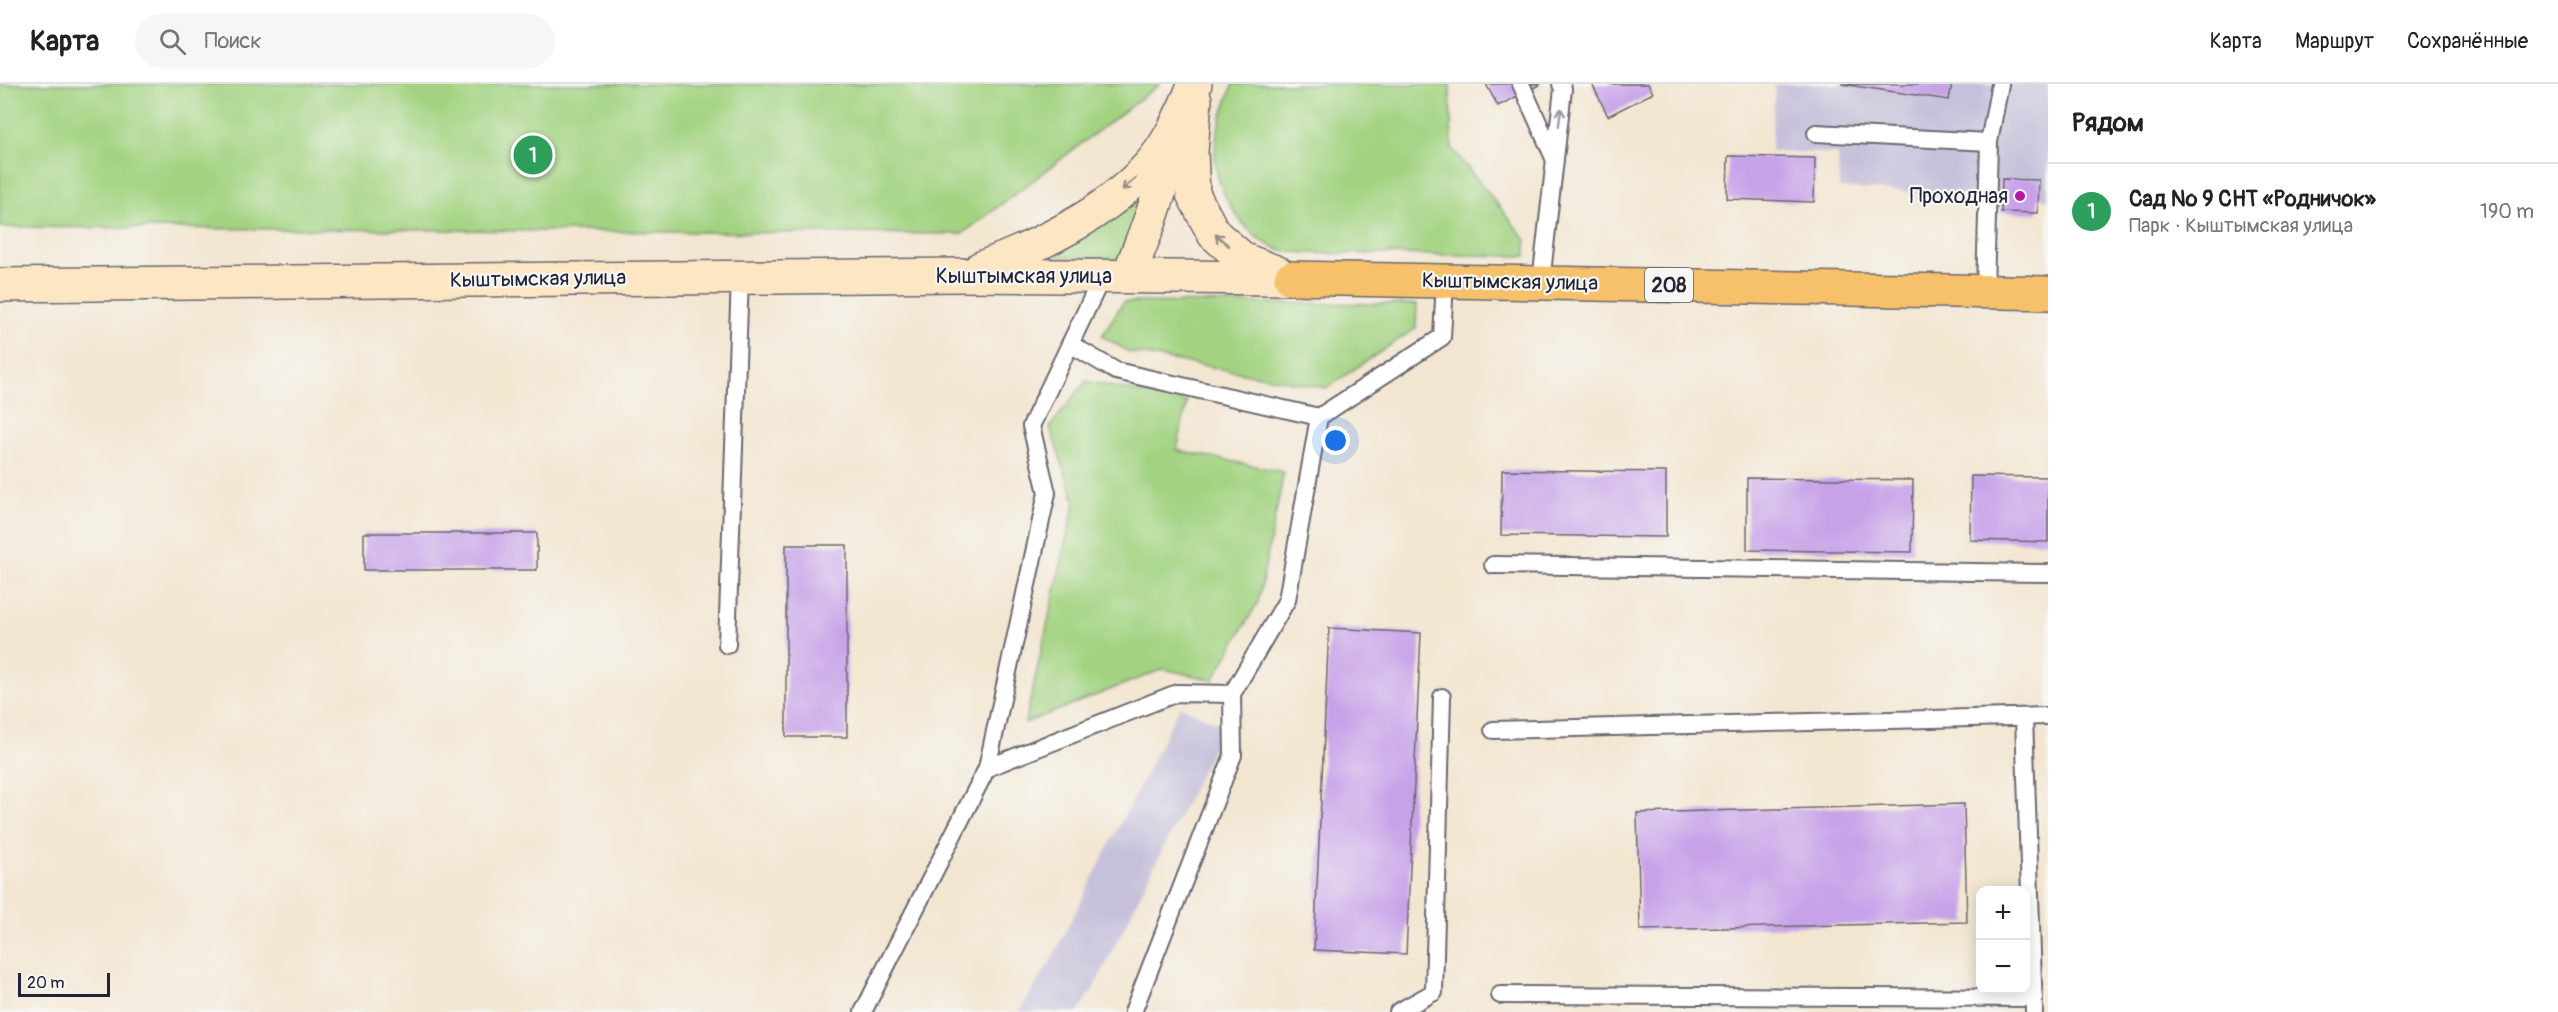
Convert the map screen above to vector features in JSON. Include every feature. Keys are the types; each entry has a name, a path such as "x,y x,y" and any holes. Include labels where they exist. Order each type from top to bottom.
{"main road":[{"path":"1116,275 1151,218 1195,84"},
{"path":"961,275 1022,252 1107,203 1148,168 1176,127 1195,84"},
{"path":"1195,84 1191,152 1193,194 1214,234 1244,260 1291,278"},
{"name":"Кыштымская улица","path":"0,285 1116,275 2048,293"}],"lane":[{"path":"1521,84 1554,159"},
{"path":"1541,282 1563,89 1561,84"},
{"path":"1985,291 1989,142 2000,84"},
{"path":"1816,133 1989,142"},
{"path":"862,1012 987,768 1047,493 1031,426 1070,344 1116,275"},
{"path":"727,645 740,277"},
{"path":"1070,344 1116,371 1319,417 1442,337 1445,281"},
{"path":"1133,1012 1233,755 1232,694 1287,600 1319,417"},
{"path":"1493,565 2048,573"},
{"path":"987,768 1177,693 1232,694"},
{"path":"1398,1012 1434,992 1442,697"},
{"path":"1493,730 2048,716"},
{"path":"1500,995 1602,1004 2034,1005 2024,717"}],"shaded area":[{"path":"1775,84 2048,84 2048,199 1839,188 1838,154 1771,151"},
{"path":"1180,706 1224,726 1096,984 1078,1012 1019,1012 1051,960"}],"green space":[{"path":"0,84 1160,84 962,234 0,227"},
{"path":"1233,84 1450,84 1452,148 1526,240 1526,256 1305,253 1280,250 1264,242 1252,233 1232,209 1219,181 1216,166 1217,134"},
{"path":"1148,189 1120,259 1057,257 1057,250"},
{"path":"1123,302 1417,304 1416,328 1326,388 1129,352 1102,336"},
{"path":"1086,381 1187,402 1177,450 1284,472 1258,602 1213,680 1163,669 1025,723 1075,502 1050,427"}],"building":[{"path":"1486,84 1541,84 1498,106"},
{"path":"1592,84 1648,84 1653,93 1608,116"},
{"path":"1841,84 1952,84 1949,100"},
{"path":"1728,156 1815,158 1814,202 1727,199"},
{"name":"Проходная","path":"2002,179 2039,180 2038,213 2001,212"},
{"path":"1502,470 1666,472 1666,537 1501,535"},
{"path":"1971,476 2048,477 2048,542 1970,540"},
{"path":"1747,478 1913,480 1912,552 1747,550"},
{"path":"364,533 537,533 537,570 364,570"},
{"path":"786,545 847,545 847,737 786,737"},
{"path":"1329,628 1421,633 1406,954 1314,950"},
{"path":"1964,804 1967,922 1640,930 1637,813"}],"place":[{"name":"Сад № 9 СНТ «Родничок»","path":"533,155"},
{"name":"Проходная","path":"2020,196"}]}
